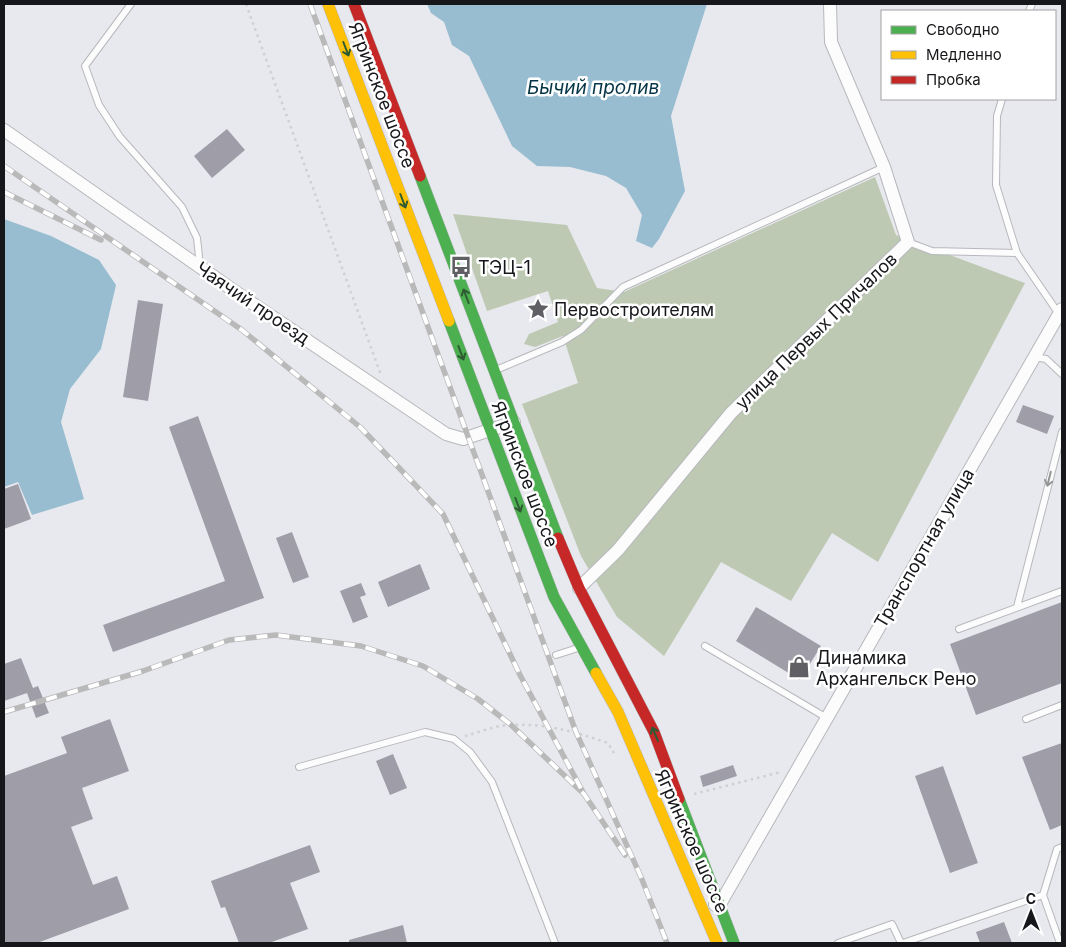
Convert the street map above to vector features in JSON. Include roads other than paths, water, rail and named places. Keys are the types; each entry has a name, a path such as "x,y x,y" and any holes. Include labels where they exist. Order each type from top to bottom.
{"main road":[{"name":"Ягринское шоссе","path":"328,4 554,597 618,712 717,943"},
{"name":"Ягринское шоссе","path":"354,4 579,588 654,732 734,943"}],"street":[{"name":"улица Первых Причалов","path":"579,588 618,550 731,413 908,242 884,167 831,42 830,4"},
{"name":"Чаячий проезд","path":"4,130 200,267 446,434 463,438 514,422"},
{"name":"Транспортная улица","path":"720,904 1061,311"},
{"path":"704,910 720,904"}],"lane":[{"path":"131,4 85,66 99,105 120,137 182,207 197,238 200,267"},
{"path":"1002,100 997,116 996,185 1017,253 1061,311"},
{"path":"494,371 562,342 581,330 623,287 884,167"},
{"path":"908,242 932,251 1017,253"},
{"path":"1033,357 1046,360 1062,374"},
{"path":"1017,608 1062,432"},
{"path":"959,629 1062,591"},
{"path":"556,655 581,646"},
{"path":"705,646 827,718"},
{"path":"1026,719 1062,705"},
{"path":"299,767 425,732 454,739 470,752 492,782 555,943"},
{"path":"1060,943 1043,895 1058,849 1062,847"},
{"path":"838,943 892,924 902,943 1043,895"}],"water":[{"name":"Бычий пролив","path":"427,4 707,4 671,116 685,191 659,239 652,248 636,241 642,215 626,188 606,176 570,167 537,166 512,146 469,56 452,45 444,22 431,13"},
{"path":"4,219 51,236 99,260 116,285 101,349 70,389 61,422 84,499 32,515 18,482 4,487"}],"railway":[{"path":"310,4 576,732 641,877 667,943"},
{"path":"4,166 242,330 360,427 443,514 520,675 584,794"},
{"path":"4,192 101,240"},
{"path":"4,712 143,671 229,640 276,635 361,646 423,666 478,699 510,724 584,794 625,855"}],"place":[{"name":"ТЭЦ-1","path":"461,267"},
{"name":"Первостроителям","path":"538,309"},
{"name":"Динамика Архангельск Рено","path":"799,667"}]}
